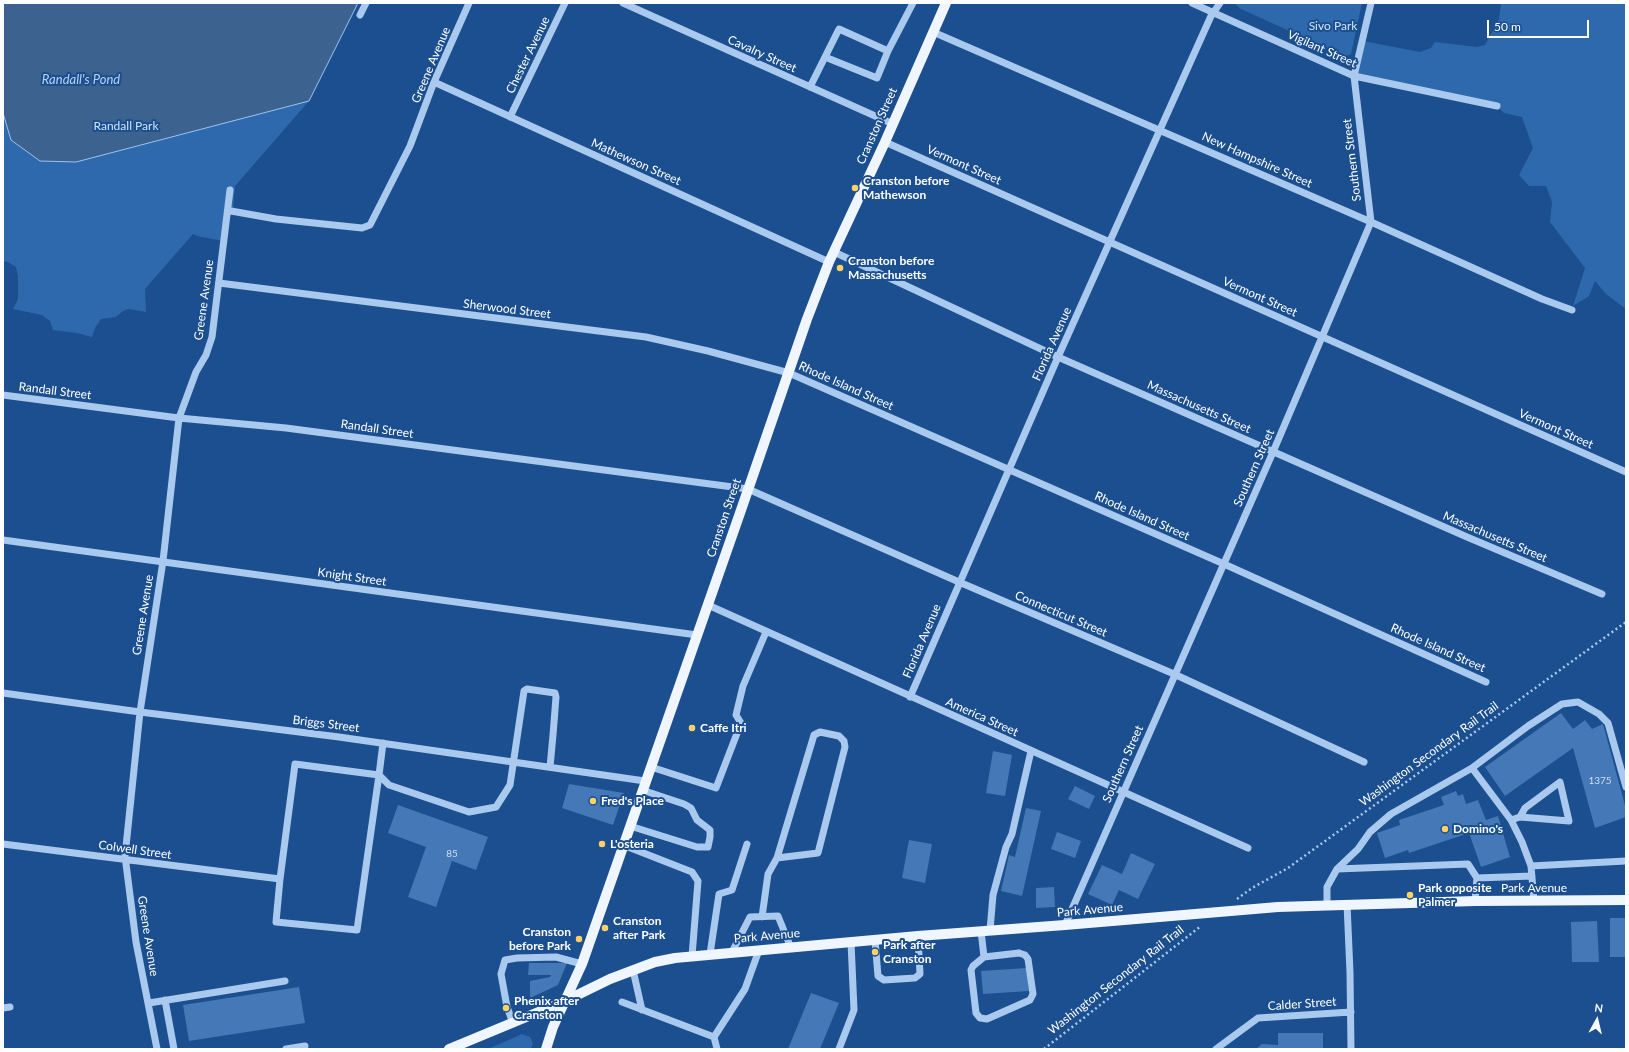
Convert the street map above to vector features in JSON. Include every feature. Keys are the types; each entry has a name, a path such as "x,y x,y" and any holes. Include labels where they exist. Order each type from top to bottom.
{"main road":[{"name":"Cranston Street","path":"546,1049 564,1000 582,964 807,319 832,257 885,142 946,3"},
{"name":"Park Avenue","path":"449,1049 633,970 655,962 692,956 1221,911 1347,904 1626,900"}],"street":[{"path":"360,15 366,3"},
{"name":"Greene Avenue","path":"231,212 276,219 362,228 370,225 410,146 434,82 469,3"},
{"name":"Chester Avenue","path":"510,117 565,3"},
{"name":"Cavalry Street","path":"623,3 893,124"},
{"path":"826,57 876,78 913,3"},
{"name":"Vigilant Street","path":"1192,3 1354,76 1497,106"},
{"name":"Florida Avenue","path":"910,697 1058,357 1214,12 1220,3"},
{"name":"Southern Street","path":"1065,925 1122,792 1273,452 1371,222 1354,76 1371,3"},
{"path":"810,87 839,29 888,51"},
{"name":"New Hampshire Street","path":"933,32 1371,222 1542,299 1572,310"},
{"name":"Mathewson Street","path":"434,82 510,117 832,257"},
{"name":"Vermont Street","path":"885,142 1626,472"},
{"name":"Greene Avenue","path":"157,1049 136,942 126,860 140,712 162,561 179,418 196,372 206,354 212,337 230,190"},
{"name":"Massachusetts Street","path":"832,257 1273,452 1602,594"},
{"name":"Sherwood Street","path":"218,283 646,337 708,351 789,373"},
{"name":"Rhode Island Street","path":"789,373 1224,564 1486,682"},
{"name":"Randall Street","path":"3,395 179,418 286,428 748,489"},
{"name":"Connecticut Street","path":"748,489 959,582 1174,674 1364,762"},
{"name":"Knight Street","path":"3,540 697,635"},
{"name":"America Street","path":"708,606 1248,848"},
{"path":"650,767 716,788 741,723 736,715 743,686 766,632"},
{"path":"383,743 379,775 357,930 276,922 295,764 379,775 389,785 469,812 496,807 510,785 524,691 527,689 555,693 556,697 550,767"},
{"name":"Briggs Street","path":"3,693 383,743 550,767 644,786 691,808 697,820 710,830 708,847 697,847 630,826"},
{"path":"1327,905 1327,887 1337,869 1358,849 1370,832 1391,814 1472,768 1528,726 1562,704 1578,702 1599,714 1608,723 1626,787"},
{"path":"762,917 768,874 777,858 814,735 820,732 839,736 844,741 844,747 818,853 777,858"},
{"path":"984,957 986,931 993,895 1006,847 1012,834 1030,751"},
{"path":"1472,768 1511,820 1531,866 1534,901"},
{"path":"1511,820 1520,817 1569,822 1560,782 1525,808 1520,817"},
{"name":"Colwell Street","path":"3,844 280,879"},
{"path":"710,954 719,894 732,890 748,844"},
{"path":"623,845 692,872 698,881 692,956"},
{"path":"1531,866 1626,861"},
{"path":"1337,869 1468,864 1477,878 1475,901"},
{"path":"1477,878 1532,876"},
{"path":"1347,904 1351,1049"},
{"path":"732,952 750,917 778,916 791,948"},
{"path":"875,940 878,976 884,980 915,978 920,974 918,936"},
{"path":"839,1049 854,1010 851,942"},
{"path":"717,1049 714,1037 745,989 759,950"},
{"path":"1019,953 1028,958 1033,994 1030,1000 988,1019 980,1018 976,1013 971,970 978,960 984,957 1019,953"},
{"path":"513,1022 507,1007 501,974 505,960 517,958 556,957 582,964"},
{"path":"633,970 642,1010"},
{"path":"149,1003 285,981"},
{"path":"165,1000 174,1049"},
{"path":"622,1002 714,1037"},
{"name":"Calder Street","path":"1216,1049 1258,1018 1351,1012"},
{"path":"286,1049 304,1046"}],"path":[{"name":"Washington Secondary Rail Trail","path":"1240,897 1252,888 1288,868 1626,622"},
{"name":"Washington Secondary Rail Trail","path":"1044,1049 1201,926"}],"green space":[{"name":"Randall Park","path":"3,3 358,3 309,101 235,186 233,211 230,213 223,241 193,234 145,289 146,312 129,309 123,311 116,317 101,319 95,328 92,337 77,333 53,330 50,321 42,315 13,309 18,299 18,276 16,267 3,261"},
{"name":"Sivo Park","path":"1234,3 1362,3 1351,54 1346,56 1241,9"},
{"path":"1501,3 1626,3 1626,309 1606,294 1595,281 1589,296 1573,306 1585,268 1550,222 1552,202 1546,186 1529,186 1519,175 1533,148 1522,117 1504,113 1497,106 1357,76 1363,41 1420,52 1431,48 1435,42 1477,47 1485,45 1499,19"},
{"path":"522,1034 530,1037 533,1043 531,1049 488,1049"}],"water":[{"name":"Randall's Pond","path":"3,3 358,3 309,101 76,162 40,161 11,140 3,113"}],"building":[{"path":"1561,713 1573,729 1585,720 1592,729 1603,724 1626,809 1626,817 1595,828 1573,748 1505,796 1485,767"},
{"path":"993,751 1012,755 1005,796 986,793"},
{"name":"Fred's Place","path":"569,784 624,793 613,825 562,808"},
{"path":"1075,786 1095,796 1089,809 1068,799"},
{"name":"Domino's","path":"1456,791 1458,796 1463,794 1466,804 1478,800 1486,820 1498,816 1510,857 1481,867 1469,833 1409,853 1408,850 1385,858 1377,833 1400,825 1399,820 1444,805 1441,797"},
{"path":"398,805 488,837 476,870 452,861 436,907 408,897 426,847 388,833"},
{"path":"1026,808 1041,811 1022,896 1001,891 1009,855 1015,857"},
{"path":"1057,832 1081,841 1075,858 1051,849"},
{"path":"909,840 932,844 925,883 902,878"},
{"path":"1131,853 1155,864 1138,899 1119,890 1112,905 1088,894 1102,865 1122,874"},
{"path":"1054,887 1055,907 1036,908 1036,888"},
{"path":"1610,918 1626,918 1626,957 1610,957"},
{"path":"1597,921 1599,962 1572,962 1571,922"},
{"path":"529,963 567,963 558,985 530,998 530,981 550,977 551,975 528,975"},
{"path":"1027,968 1029,991 983,994 981,971"},
{"path":"299,987 305,1023 189,1041 183,1005"},
{"path":"811,993 839,1003 820,1049 788,1049"},
{"path":"1278,1033 1323,1033 1323,1049 1256,1049 1262,1044 1278,1045"}],"place":[{"name":"Cranston before Mathewson","path":"855,188"},
{"name":"Cranston before Massachusetts","path":"840,268"},
{"name":"Caffe Itri","path":"692,728"},
{"name":"Fred's Place","path":"593,801"},
{"name":"Domino's","path":"1445,829"},
{"name":"L'osteria","path":"602,844"},
{"name":"Park opposite Palmer","path":"1410,895"},
{"name":"Cranston after Park","path":"605,928"},
{"name":"Cranston before Park","path":"579,939"},
{"name":"Park after Cranston","path":"875,952"},
{"name":"Phenix after Cranston","path":"506,1008"}]}
